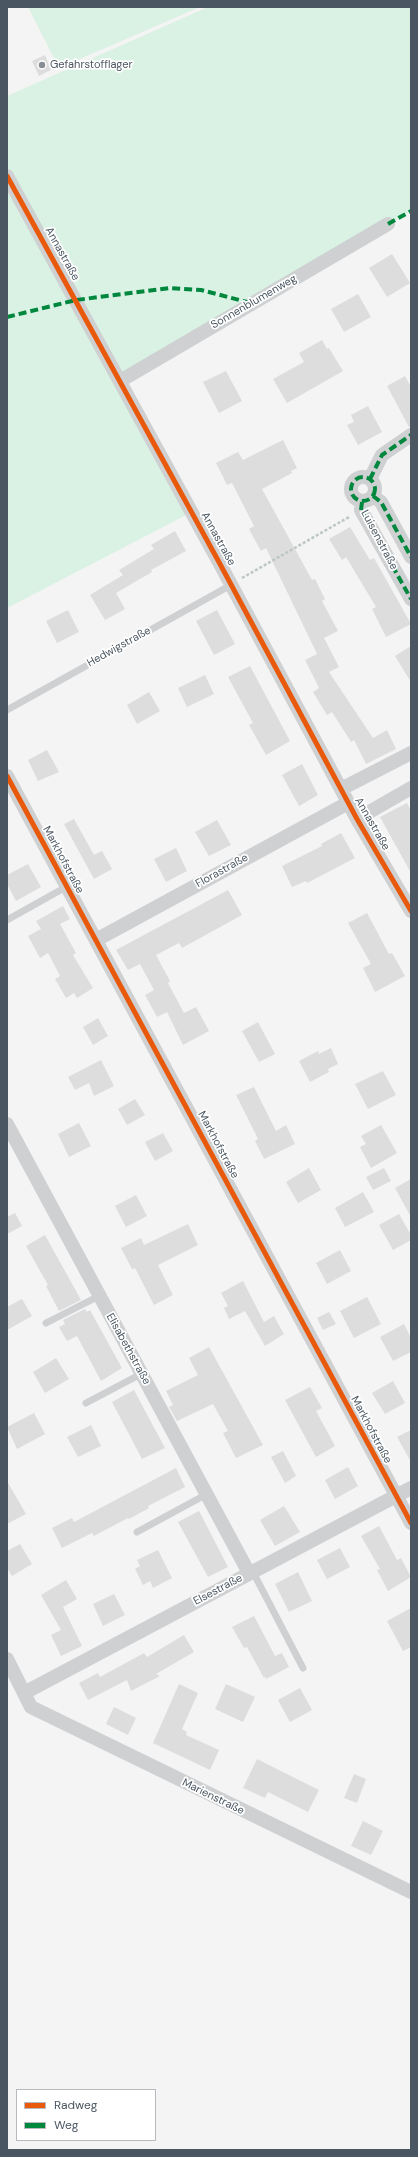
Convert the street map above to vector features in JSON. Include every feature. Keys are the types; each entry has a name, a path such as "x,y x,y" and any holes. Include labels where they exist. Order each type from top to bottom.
{"street":[{"name":"Annastraße","path":"7,176 231,585 348,803 411,911"},
{"name":"Sonnenblumenweg","path":"120,381 388,224"},
{"path":"370,479 382,455 411,435"},
{"name":"Luisenstraße","path":"366,503 375,490 374,484 370,479 359,478 351,485 353,496 366,503 381,502 411,557"},
{"name":"Luisenstraße","path":"366,503 411,599"},
{"path":"341,789 411,753"},
{"name":"Markhofstraße","path":"7,776 411,1523"},
{"path":"357,819 411,788"},
{"name":"Florastraße","path":"96,940 348,803"},
{"name":"Elisabethstraße","path":"7,1124 206,1494 251,1573"},
{"name":"Elsestraße","path":"24,1693 411,1488"},
{"name":"Marienstraße","path":"7,1659 31,1707 411,1892"}],"lane":[{"name":"Hedwigstraße","path":"7,710 231,585"},
{"path":"7,920 66,887"},
{"path":"46,1323 99,1296"},
{"path":"86,1403 141,1374"},
{"path":"137,1532 206,1494"},
{"path":"251,1573 303,1668"}],"path":[{"path":"231,585 366,503"}],"green space":[{"path":"28,7 200,7 59,68"},
{"path":"208,7 411,7 411,211 120,381 192,512 7,608 7,96"}],"building":[{"name":"Gefahrstofflager","path":"45,55 51,70 39,76 32,61"},
{"path":"392,254 410,283 387,297 369,268"},
{"path":"358,294 371,317 344,332 331,309"},
{"path":"322,340 327,349 329,348 343,371 287,403 273,379 304,362 299,353"},
{"path":"226,371 242,401 219,413 203,382"},
{"path":"405,376 411,387 411,427 409,427 387,386"},
{"path":"368,406 382,432 358,445 347,425 354,422 351,415"},
{"path":"283,440 297,468 291,471 292,473 262,489 312,580 315,579 325,599 322,601 338,631 324,638 339,667 329,672 373,738 387,730 396,749 366,764 354,740 351,742 332,712 327,715 313,692 319,688 305,660 317,654 266,548 261,551 249,529 254,526 232,483 227,485 216,463 238,452 243,460"},
{"path":"350,527 370,560 374,558 411,624 386,637 372,609 376,607 346,557 342,560 329,539"},
{"path":"175,531 186,551 151,570 152,572 116,593 125,609 105,620 90,595 123,575 119,570 154,549 151,545"},
{"path":"68,610 79,632 57,643 46,621"},
{"path":"217,610 235,644 214,655 196,621"},
{"path":"411,646 411,682 395,656"},
{"path":"250,666 290,741 266,755 249,725 253,723 228,677"},
{"path":"205,675 214,694 187,707 178,688"},
{"path":"149,692 160,711 137,724 127,705"},
{"path":"47,750 59,772 38,781 28,760"},
{"path":"302,764 318,795 299,806 282,775"},
{"path":"407,803 411,811 411,873 380,817"},
{"path":"74,819 94,855 102,851 112,869 94,879 64,824"},
{"path":"217,820 231,845 209,856 195,832"},
{"path":"341,833 355,858 307,883 306,881 292,887 282,866 322,846 321,844"},
{"path":"176,848 187,871 166,882 154,859"},
{"path":"28,864 41,887 16,901 7,884 7,875"},
{"path":"228,890 242,915 182,948 179,943 156,955 170,981 168,983 184,1013 196,1007 209,1031 183,1045 167,1012 157,1017 145,995 154,990 140,964 128,970 116,950"},
{"path":"63,906 70,919 60,924 76,953 73,955 93,988 77,998 74,993 66,998 55,979 60,976 48,953 40,958 28,936 41,929 36,921"},
{"path":"367,913 389,954 392,953 405,976 375,992 363,968 371,964 348,923"},
{"path":"98,1018 108,1036 93,1045 83,1027"},
{"path":"258,1022 275,1054 259,1062 242,1031"},
{"path":"331,1048 338,1064 328,1069 329,1072 310,1082 299,1061 318,1051 319,1054"},
{"path":"101,1060 114,1086 94,1096 89,1083 75,1090 68,1077"},
{"path":"383,1071 396,1095 368,1109 355,1084"},
{"path":"254,1087 276,1131 286,1125 295,1144 264,1159 255,1141 258,1139 236,1095"},
{"path":"135,1099 145,1115 127,1125 118,1109"},
{"path":"79,1123 91,1146 69,1157 58,1134"},
{"path":"381,1125 397,1153 371,1168 360,1147 366,1144 361,1136"},
{"path":"163,1133 173,1151 155,1161 145,1142"},
{"path":"309,1168 321,1190 298,1203 286,1182"},
{"path":"384,1168 391,1181 373,1190 366,1177"},
{"path":"411,1179 411,1217 395,1188"},
{"path":"363,1192 374,1212 345,1227 335,1208"},
{"path":"136,1195 147,1216 126,1227 115,1206"},
{"path":"15,1213 22,1226 7,1234 7,1217"},
{"path":"399,1214 411,1235 411,1240 393,1250 379,1225"},
{"path":"188,1224 198,1245 158,1265 173,1295 154,1305 135,1268 132,1269 121,1248 141,1238 144,1245"},
{"path":"45,1235 81,1300 59,1311 46,1286 48,1285 26,1246"},
{"path":"340,1250 351,1271 327,1284 316,1263"},
{"path":"243,1281 264,1322 274,1316 284,1334 265,1346 245,1311 229,1319 224,1308 228,1306 221,1293"},
{"path":"367,1297 381,1324 354,1338 340,1311"},
{"path":"22,1299 32,1316 7,1330 7,1307"},
{"path":"85,1309 87,1312 90,1310 122,1368 101,1381 77,1336 67,1341 59,1327 65,1324 63,1320"},
{"path":"329,1312 336,1324 323,1330 317,1318"},
{"path":"404,1324 411,1338 411,1352 393,1361 380,1337"},
{"path":"209,1347 263,1445 236,1458 223,1433 228,1431 213,1404 177,1421 169,1407 173,1405 166,1391 198,1375 189,1358"},
{"path":"56,1358 69,1379 45,1393 33,1372"},
{"path":"393,1381 405,1403 385,1414 372,1393"},
{"path":"310,1387 322,1408 316,1411 335,1446 316,1457 285,1400"},
{"path":"134,1390 165,1448 142,1459 112,1402"},
{"path":"34,1413 45,1434 17,1449 7,1427"},
{"path":"91,1425 101,1446 78,1457 67,1437"},
{"path":"411,1430 411,1462 397,1437"},
{"path":"283,1451 296,1476 285,1483 271,1457"},
{"path":"348,1467 358,1486 335,1499 325,1480"},
{"path":"176,1468 185,1487 148,1506 149,1508 129,1519 128,1518 94,1536 92,1533 62,1548 52,1528 72,1518 74,1522"},
{"path":"7,1481 26,1514 7,1524"},
{"path":"284,1506 300,1532 275,1546 260,1520"},
{"path":"199,1511 228,1567 208,1577 178,1522"},
{"path":"379,1526 397,1560 401,1558 411,1577 388,1591 377,1570 380,1569 361,1536"},
{"path":"20,1544 32,1564 12,1576 7,1568 7,1551"},
{"path":"340,1548 350,1567 327,1579 317,1560"},
{"path":"158,1550 172,1578 153,1588 150,1581 143,1585 135,1569 140,1566 137,1560"},
{"path":"298,1572 312,1601 289,1612 275,1584"},
{"path":"66,1580 77,1599 63,1607 82,1646 61,1656 51,1635 61,1630 41,1595"},
{"path":"114,1594 125,1615 103,1626 93,1604"},
{"path":"411,1608 411,1647 403,1651 387,1621"},
{"path":"254,1616 275,1656 282,1653 289,1667 266,1679 265,1676 264,1678 247,1647 244,1648 232,1627"},
{"path":"184,1635 194,1652 156,1674 160,1676 131,1691 127,1680 88,1700 79,1683 98,1673 100,1677 144,1653 147,1657"},
{"path":"179,1684 198,1693 182,1729 187,1732 186,1735 219,1750 210,1770 153,1743"},
{"path":"226,1684 255,1697 243,1722 215,1709"},
{"path":"300,1688 312,1710 290,1722 278,1700"},
{"path":"114,1707 136,1718 128,1735 106,1724"},
{"path":"257,1759 319,1790 308,1812 268,1792 265,1798 243,1788"},
{"path":"354,1774 366,1779 357,1803 344,1798"},
{"path":"363,1821 383,1831 371,1855 351,1846"}],"marked path":[{"path":"388,224 411,211"},
{"path":"7,317 76,300 170,288 201,290 251,303"},
{"path":"370,479 382,455 411,435"},
{"path":"363,477 372,480 375,489 372,498 363,501 354,498 351,489 354,480 363,477"},
{"path":"373,496 381,502 411,557"},
{"path":"362,502 361,510 411,599"}],"cycle path":[{"path":"7,176 220,564 357,819 411,911"},
{"path":"7,776 411,1523"}],"place":[{"name":"Gefahrstofflager","path":"42,65"}]}
